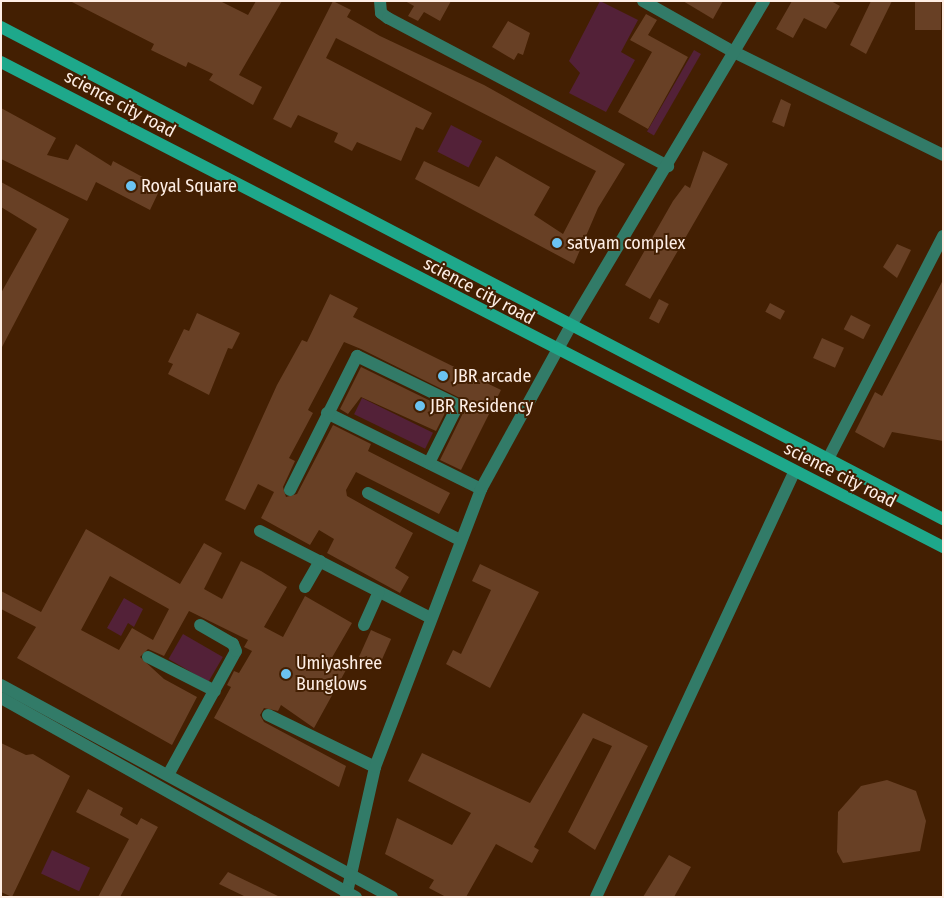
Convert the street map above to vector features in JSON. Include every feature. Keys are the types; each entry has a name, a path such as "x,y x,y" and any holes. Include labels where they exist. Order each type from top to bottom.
{"main road":[{"path":"1,27 943,520"},
{"name":"science city road","path":"1,62 556,351 943,547"}],"street":[{"path":"380,1 381,13 388,18 668,166"},
{"path":"643,1 734,52 943,155"},
{"path":"350,895 349,874 375,767 429,618 481,489 571,324 668,166 764,1"},
{"path":"828,459 943,236"},
{"path":"290,490 356,356 458,405 429,463"},
{"path":"327,413 481,489"},
{"path":"596,897 794,472"},
{"path":"368,493 460,540"},
{"path":"260,530 429,618"},
{"path":"306,587 320,561"},
{"path":"364,625 379,592"},
{"path":"168,775 215,691 236,647 200,625"},
{"path":"148,657 215,691"},
{"path":"1,685 392,897"},
{"path":"1,698 350,895"},
{"path":"268,715 375,767"}],"shaded area":[{"path":"600,1 638,20 621,52 635,60 606,112 569,93 580,73 569,61"},
{"path":"694,50 701,54 654,135 647,131"},
{"path":"451,125 482,141 469,168 437,152"},
{"path":"362,398 433,433 425,449 354,414"},
{"path":"124,598 143,609 134,627 128,623 121,636 107,628"},
{"path":"183,634 223,657 208,682 168,659"},
{"path":"52,850 90,868 79,891 41,874"}],"building":[{"path":"70,1 220,1 248,15 256,1 282,1 239,75 262,87 253,105 209,80 213,74 188,62 186,67 151,50 154,44"},
{"path":"333,1 351,10 347,17 380,36 484,85 625,164 598,208 574,264 415,179 424,161 479,187 496,156 550,187 534,215 563,234 596,171 336,38 326,58 432,113 423,130 416,127 401,161 357,142 352,151 334,142 338,133 298,115 291,128 273,119"},
{"path":"405,1 451,1 440,21 424,12 418,21 408,16 414,6"},
{"path":"683,1 723,1 713,19"},
{"path":"792,1 831,1 840,6 826,29 804,18 793,38 776,29"},
{"path":"871,1 892,1 866,54 850,45"},
{"path":"915,1 941,1 941,30 915,30"},
{"path":"646,14 657,20 648,35 688,57 648,129 618,112 652,52 630,40"},
{"path":"508,21 530,33 523,55 518,53 514,60 492,47"},
{"path":"781,99 791,104 784,127 772,122"},
{"path":"1,108 56,138 47,155 68,160 76,144 111,166 113,161 161,187 150,210 96,182 87,201 1,159"},
{"path":"703,151 728,164 650,299 625,285 673,201 685,185 690,188"},
{"path":"1,182 69,219 1,349 1,293 37,229 1,207"},
{"path":"897,244 911,250 897,278 883,267"},
{"path":"943,280 943,441 892,432 884,448 855,432 875,392 882,396"},
{"path":"330,294 358,308 353,317 501,390 461,470 440,460 465,409 464,400 344,342 308,410 313,413 289,458 295,461 283,487 286,497 297,494 333,425 371,444 368,451 450,493 439,514 356,472 346,490 347,496 413,533 395,568 409,577 400,593 327,553 334,539 319,530 310,545 261,518 274,492 258,484 245,510 225,500 277,385 302,340 307,342"},
{"path":"659,299 669,304 659,324 649,319"},
{"path":"770,303 785,311 780,320 765,312"},
{"path":"197,313 240,333 232,349 228,348 209,395 168,374 173,364 168,362 184,329 189,331"},
{"path":"851,315 871,325 863,339 844,329"},
{"path":"822,338 844,348 835,368 813,358"},
{"path":"361,367 447,409 436,431 361,397 348,414 340,409"},
{"path":"86,529 180,584 204,543 222,553 204,589 222,599 241,561 261,571 287,587 264,627 283,637 305,596 352,623 330,661 346,670 314,728 281,705 278,711 264,708 260,715 264,722 346,766 339,787 214,718 231,687 227,685 234,671 239,673 252,651 244,647 248,640 189,611 164,656 148,649 140,657 164,679 197,697 172,745 17,658 36,627 1,609 1,591 41,612","holes":["110,576 169,609 153,640 132,628 119,650 81,630"]},
{"path":"480,564 539,592 490,688 446,664 453,650 461,654 491,590 472,581"},
{"path":"371,630 391,639 377,670 357,661"},
{"path":"583,713 648,746 595,850 568,832 612,746 593,738 534,847 539,850 532,863 496,844 466,897 446,897 429,888 434,880 385,854 397,818 452,845 471,813 408,781 422,753 530,803"},
{"path":"1,743 26,755 33,754 70,776 12,897 1,892"},
{"path":"887,780 916,791 926,821 920,851 843,863 837,852 838,812 861,786"},
{"path":"88,789 123,808 120,815 137,825 141,818 158,827 120,897 98,897 129,839 76,812"},
{"path":"669,855 691,867 674,897 643,897"},
{"path":"228,872 280,897 246,897 219,884"}],"place":[{"name":"Royal Square","path":"131,186"},
{"name":"satyam complex","path":"557,243"},
{"name":"JBR arcade","path":"443,376"},
{"name":"JBR Residency","path":"420,406"},
{"name":"Umiyashree Bunglows","path":"286,674"}]}
